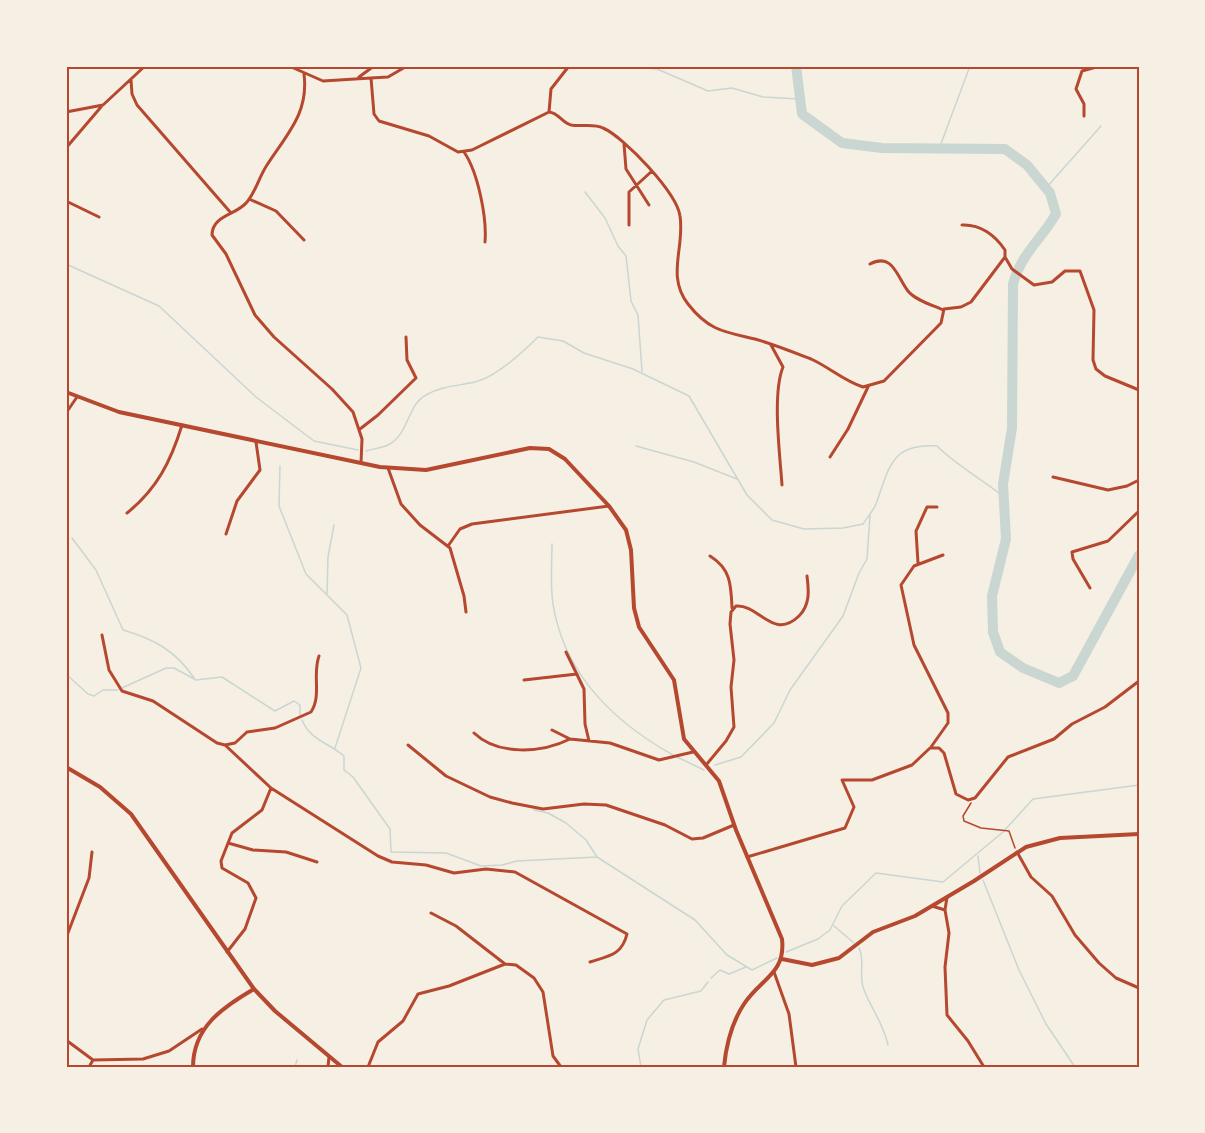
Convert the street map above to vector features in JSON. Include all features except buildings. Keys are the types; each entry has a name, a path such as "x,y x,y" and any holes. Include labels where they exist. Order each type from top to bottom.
{"street":[{"path":"66,148 103,105 145,66"},
{"path":"289,66 325,81 388,77 407,66"},
{"path":"358,78 374,66"},
{"path":"549,111 550,89 569,66"},
{"path":"1084,116 1084,104 1076,89 1080,74 1082,71 1100,66"},
{"path":"304,74 306,96 298,120 268,163 249,199 215,224 212,235 226,254 252,310 274,337 350,408 360,429 361,463"},
{"path":"371,78 374,114 380,122 423,134 441,141 455,151 464,152 549,111 558,114 572,125 601,127 624,144 652,171 672,195 680,213 676,265 681,293 704,321 727,335 771,345 810,359 850,381 868,387 884,381 920,345 941,322 943,310"},
{"path":"131,80 132,94 137,105 231,213"},
{"path":"66,112 103,105"},
{"path":"624,144 626,169 649,205"},
{"path":"464,152 478,185 486,229 485,242"},
{"path":"629,225 627,196 634,184 652,171"},
{"path":"249,199 276,211 304,240"},
{"path":"66,201 99,217"},
{"path":"962,225 976,226 991,234 1005,250 1005,257 1012,269 1023,278 1038,285 1052,282 1065,271 1080,271 1094,310 1093,360 1096,369 1105,376 1139,390"},
{"path":"870,264 879,260 887,261 895,268 909,292 943,310 970,302 1005,257"},
{"path":"360,429 416,378 407,360 406,337"},
{"path":"771,345 783,367 779,377 778,396 782,486"},
{"path":"830,457 848,429 868,387"},
{"path":"66,392 119,411 256,442 388,468 426,470 517,449 546,449 571,464 609,506 629,537 637,621 676,683 683,735 693,752 719,781 747,857 779,926 782,939 782,959 774,972 742,1006 735,1022 724,1067"},
{"path":"66,414 77,397"},
{"path":"127,513 152,490 165,470 182,425"},
{"path":"226,534 237,501 260,470 256,442"},
{"path":"388,468 402,504 420,525 448,546 460,580 466,612"},
{"path":"1053,477 1108,490 1127,486 1139,480"},
{"path":"448,546 460,529 472,524 609,506"},
{"path":"918,563 917,526 927,507 937,507"},
{"path":"1090,588 1073,559 1072,552 1108,541 1139,511"},
{"path":"747,857 845,828 854,807 842,780 872,780 912,765 930,748 949,719 914,645 901,585 918,563 944,555"},
{"path":"706,765 734,728 731,687 734,660 730,632 732,610 728,571 710,556"},
{"path":"732,610 743,606 775,624 788,623 796,618 807,603 807,576"},
{"path":"102,635 109,670 122,691 153,701 217,743 225,745 271,788 385,860 426,865 454,873 494,868 515,872 627,934 624,947 620,951 590,962"},
{"path":"566,652 584,689 585,724 589,741"},
{"path":"225,745 235,742 247,732 275,728 311,712 317,697 314,678 319,656"},
{"path":"524,680 577,674"},
{"path":"930,748 939,748 944,753 956,794 968,800 975,798 1008,757 1054,739 1072,724 1105,707 1139,681"},
{"path":"552,730 570,739 619,745 660,760 693,752"},
{"path":"474,733 487,744 509,748 545,748 570,739"},
{"path":"408,745 446,776 490,797 512,803 543,809 584,804 606,805 665,825 692,840 703,838 734,825"},
{"path":"66,767 100,787 131,814 254,989 275,1011 342,1067"},
{"path":"227,952 245,929 256,898 248,883 221,867 228,843 236,829 254,819 262,810 271,788"},
{"path":"782,959 812,965 831,961 847,954 882,927 915,916 974,881 1016,851 1060,838 1139,834"},
{"path":"228,843 253,850 286,852 317,862"},
{"path":"1016,851 1030,877 1052,896 1075,935 1099,963 1116,978 1139,988"},
{"path":"66,938 89,878 93,852"},
{"path":"947,895 945,910 949,933 945,967 947,1015 968,1041 984,1067"},
{"path":"931,906 945,910"},
{"path":"430,913 456,926 505,963 519,967 538,984 545,1001 553,1056 561,1067"},
{"path":"368,1067 378,1042 403,1021 418,994 500,967 505,963"},
{"path":"774,972 789,1014 796,1067"},
{"path":"66,1040 93,1060 124,1061 156,1057 202,1029 221,1010 254,989"},
{"path":"193,1067 202,1029"},
{"path":"328,1067 329,1057"},
{"path":"89,1067 93,1060"}],"path":[{"path":"975,798 963,816 964,821 981,828 1009,831 1016,851"}],"waterway":[{"path":"626,66 657,69 708,91 732,88 763,97 800,99"},
{"path":"796,66 802,114 842,143 882,148 1005,149 1027,165 1050,193 1056,214 1021,264 1013,284 1012,428 1003,484 1006,539 992,596 993,632 1000,652 1023,668 1059,683 1073,676 1139,555"},
{"path":"939,149 970,66"},
{"path":"1046,188 1101,126"},
{"path":"585,192 605,218 618,246 626,256 631,301 638,315 642,371"},
{"path":"66,264 159,306 256,397 314,441 358,450"},
{"path":"366,451 388,445 395,440 415,406 426,395 492,375 517,357 538,337 563,341 584,353 633,369 689,396 747,495 772,520 804,529 843,528 863,524 875,507 894,461 900,454 921,446 937,446 1004,497"},
{"path":"636,446 694,462 737,479"},
{"path":"280,466 279,506 306,574 347,615 361,668 335,748"},
{"path":"715,765 741,757 774,723 790,690 843,616 859,573 867,559 870,515"},
{"path":"327,595 328,557 334,525"},
{"path":"72,538 96,570 123,630 154,642 172,653 194,678"},
{"path":"552,544 553,604 559,629 580,674 612,711 651,742 673,755"},
{"path":"122,688 166,668 174,668 196,680 222,677 275,711 294,701 300,705 300,715"},
{"path":"66,674 88,694 94,696 103,690 118,690"},
{"path":"302,720 305,727 315,737 344,756 344,770 353,777 390,829 391,852 446,853 481,866 502,865 517,861 597,857"},
{"path":"677,757 704,770"},
{"path":"786,952 818,939 830,930 842,906 876,873 943,882 1003,832 1033,799 1139,785"},
{"path":"534,810 548,813 566,823 586,840 597,857 695,920 727,955 752,970 777,958"},
{"path":"978,856 980,873"},
{"path":"983,880 1019,970 1046,1024 1075,1067"},
{"path":"834,926 854,943"},
{"path":"859,948 862,957 863,987 883,1028 888,1045"},
{"path":"711,978 720,970 729,974 746,967"},
{"path":"641,1067 638,1049 647,1020 664,1000 701,991 708,982"},
{"path":"295,1067 297,1060"}]}
